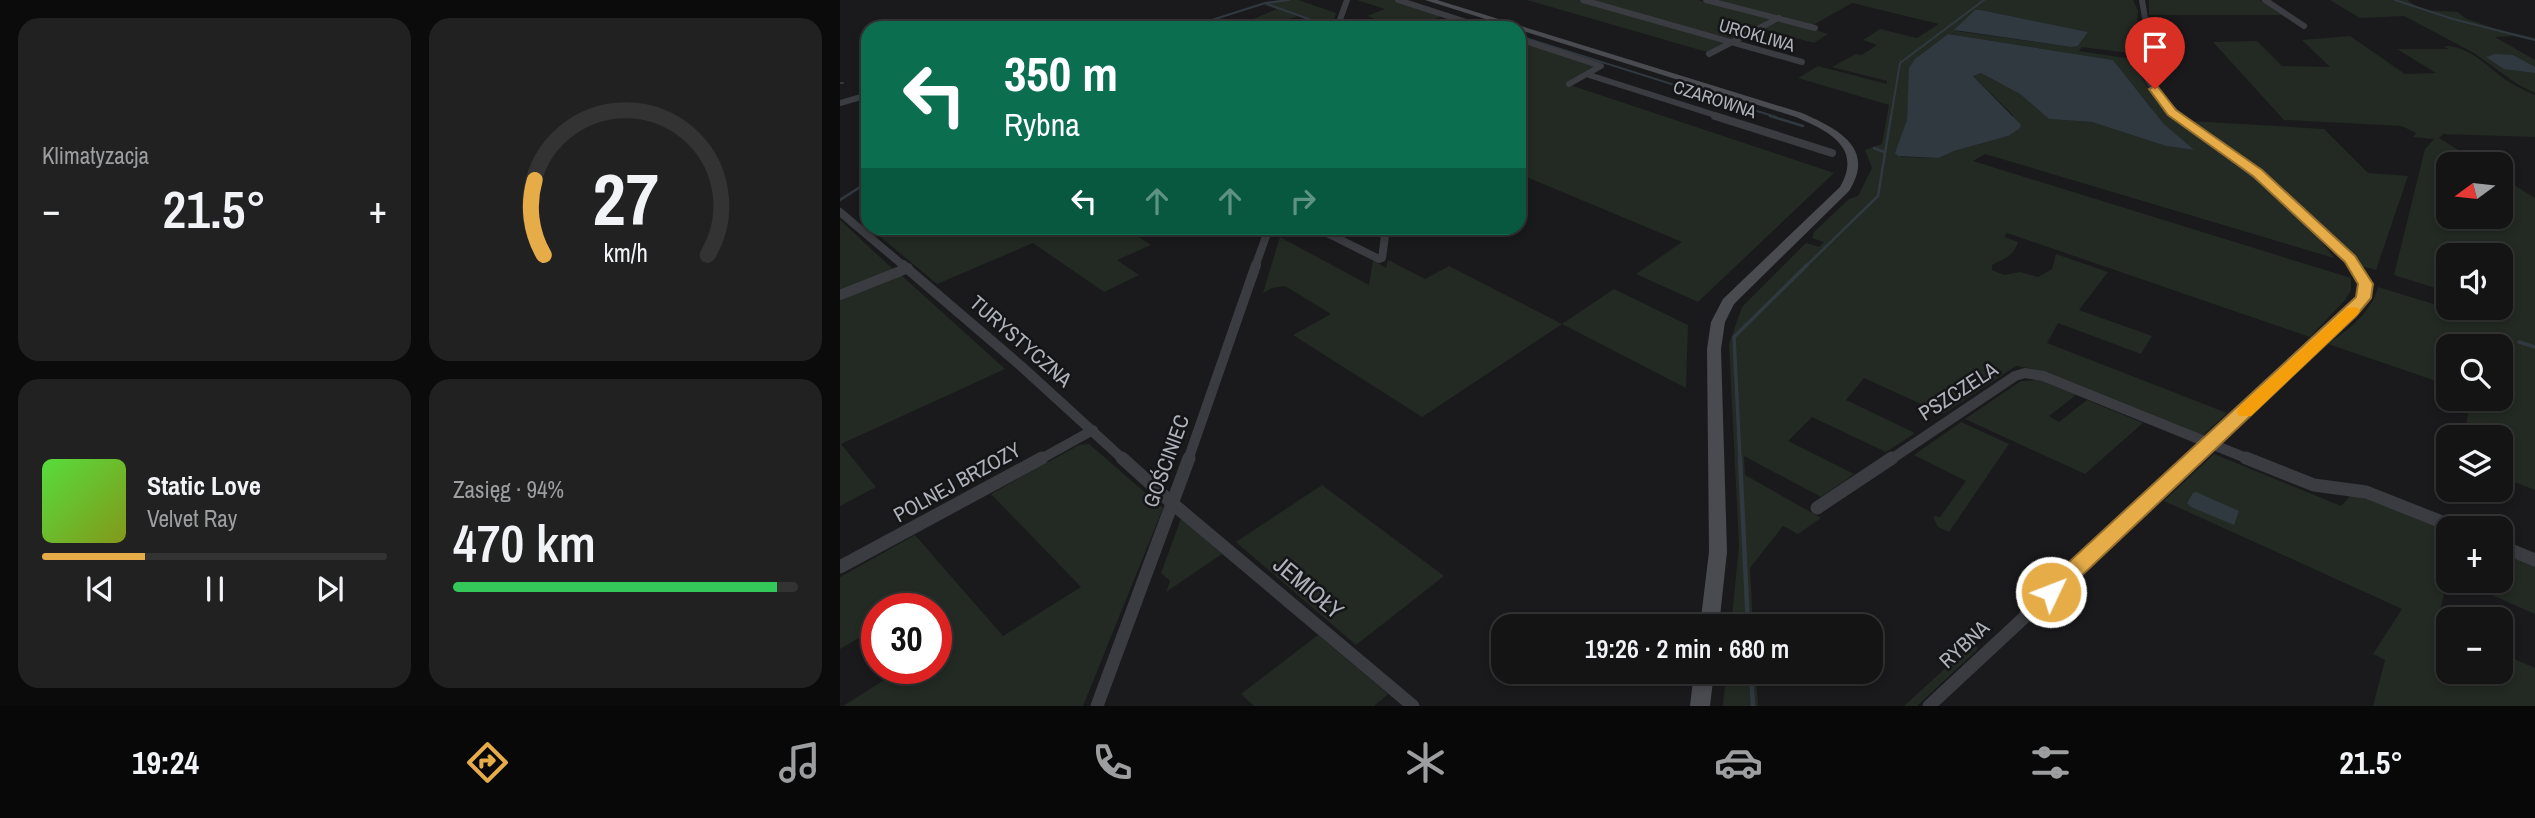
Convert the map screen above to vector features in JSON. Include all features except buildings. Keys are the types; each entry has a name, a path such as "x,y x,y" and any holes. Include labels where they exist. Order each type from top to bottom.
{"street":[{"path":"1339,21 1346,0"},
{"path":"1398,0 1463,21"},
{"path":"1429,0 1496,21"},
{"name":"UROKLIWA","path":"1583,0 1802,62"},
{"path":"1706,0 1815,28"},
{"name":"RYBNA","path":"1929,706 2364,298 2366,284 2350,259 2258,173 2172,112 2141,70 2138,58 2147,30 2142,0"},
{"path":"2265,0 2304,26"},
{"path":"1709,54 1779,18"},
{"path":"1526,30 1798,116 1830,131 1844,141 1852,153 1854,171 1845,189 1728,302 1718,322 1714,366 1718,552 1711,614"},
{"path":"1526,41 1601,66 1569,84"},
{"name":"CZAROWNA","path":"1589,75 1832,153"},
{"path":"840,103 861,97"},
{"name":"TURYSTYCZNA","path":"840,212 861,229"},
{"name":"TURYSTYCZNA","path":"868,235 1173,503"},
{"name":"GOŚCINIEC","path":"1097,706 1173,503 1267,235"},
{"path":"1331,235 1378,259 1382,258 1385,236"},
{"path":"840,295 908,268"},
{"name":"PSZCZELA","path":"1817,508 2015,376 2025,373 2043,376 2210,444"},
{"name":"POLNEJ BRZOZY","path":"840,567 1093,430"},
{"path":"2210,444 2314,485 2338,492 2366,492 2436,520"},
{"name":"JEMIOŁY","path":"1173,503 1413,706"},
{"path":"2513,551 2535,560"},
{"path":"1700,706 1703,684"}],"shaded area":[{"path":"1278,0 1298,0 1336,13 1334,21 1312,21 1298,16 1283,21 1250,21 1277,9 1264,5 1207,21"},
{"path":"1357,0 1394,0 1443,16 1429,21 1381,21 1367,16 1385,9"},
{"path":"1527,0 1579,0 1727,42 1707,52"},
{"path":"1587,0 1698,0 1774,19 1733,39"},
{"path":"1711,0 2133,0 2138,11 2135,45 2130,53 2082,47 2079,51 2132,59 2149,89 2166,110 2230,156 2272,191 2299,216 2334,258 1985,154 1973,161 2351,278 2351,290 2310,337 2007,233 2004,237 2018,242 2016,247 2008,256 1992,265 1992,270 2004,275 2020,272 2038,277 2052,269 2056,254 2108,272 2079,310 2152,336 2141,354 2058,323 2047,343 2227,413 2201,437 2033,369 2016,366 1943,414 1864,378 1846,400 1915,433 1886,452 1812,417 1788,441 1854,474 1821,497 1744,456 1745,475 1821,518 1798,534 1783,526 1750,568 1752,614 1732,614 1739,546 1729,344 1742,307 1806,243 1819,247 1824,242 1812,238 1814,232 1849,199 1858,196 1872,168 1865,150 1882,144 1889,105 1798,78 1818,66 1887,84 1887,81 1832,67 1856,54 1862,55 1877,45 1863,40 1880,29 1917,38 1939,24 1852,3 1813,25","holes":["1981,10 2087,32 2078,46 2071,47 1956,31","1948,34 2113,60 2163,123 2193,150 2166,146 2092,122 2049,119 2020,94 1981,73 1973,76 2013,115 2008,136 1954,151 1939,158 1901,157 1901,140 1907,120 1910,68 1915,59"]},
{"path":"2149,0 2260,0 2282,15 2149,15"},
{"path":"2330,0 2407,0 2423,10 2458,12 2465,18 2496,29 2535,38 2535,41 2513,36 2495,37 2535,60 2535,93 2517,84 2474,53 2404,16 2360,18"},
{"path":"1975,10 2088,32 2078,46 2071,47 1954,30"},
{"path":"1779,22 1789,22 1828,34 1814,43 1763,29"},
{"path":"1948,34 2113,60 2163,123 2194,150 2166,146 2092,122 2049,119 2020,94 1981,73 1973,76 2021,125 2019,129 2008,136 1954,151 1939,158 1898,156 1895,153 1907,120 1909,68 1915,59"},
{"path":"2350,36 2405,74 2436,73 2397,49 2453,47 2469,53 2506,80 2535,95 2535,137 2443,134 2439,138 2462,152 2436,152 2436,229 2513,229 2513,184 2535,198 2535,490 2513,482 2513,425 2466,425 2468,413 2463,411 2513,411 2513,334 2436,334 2436,381 2328,344 2365,312 2378,287 2436,305 2436,320 2513,320 2513,243 2436,243 2436,288 2394,275 2425,149 2434,139 2413,137 2416,133 2402,126 2284,120 2213,42 2257,41 2282,66 2330,67 2302,40"},
{"path":"1526,43 1598,65 1567,84 1834,173 1698,302 1636,274 1682,242 1526,177"},
{"path":"2495,54 2513,55 2535,67 2535,73 2504,69 2486,57"},
{"path":"2191,121 2324,129 2368,173 2408,176 2376,270 2357,265 2291,198"},
{"path":"840,220 894,270 840,290"},
{"path":"878,235 1136,235 1151,245 1117,260 1139,275 1104,292 1033,243 937,284"},
{"path":"1280,237 1369,285 1373,260 1386,268 1388,260 1425,279 1449,266 1562,324 1422,417 1293,335 1331,314 1285,286 1263,293"},
{"path":"900,274 1005,369 841,444 876,487 840,506 840,298"},
{"path":"1614,289 1688,325 1686,388 1562,324"},
{"path":"2039,380 2076,395 2049,416 2059,422 2087,400 2143,423 2085,474 1965,419 2021,381"},
{"path":"1961,422 2009,444 1949,532 1938,527 1933,516 1940,517 1966,481 1914,455"},
{"path":"1089,444 1163,508 1083,706 843,706 878,684 952,684 952,593 861,593 861,637 840,649 840,577 915,535 1003,636 1081,587 991,494 1079,445"},
{"path":"2214,454 2341,506 2352,494 2436,525 2436,593 2444,593 2441,607 2436,607 2436,684 2513,684 2513,658 2535,668 2535,706 2373,706 2385,660 2373,654 2402,609 2164,501"},
{"path":"1322,485 1444,576 1356,645 1236,542"},
{"path":"2196,492 2239,511 2234,525 2191,507 2187,503"},
{"path":"1181,519 1222,554 1166,592 1170,581 1161,573"},
{"path":"2513,555 2535,565 2535,614 2487,593 2513,593"},
{"path":"1318,635 1388,694 1374,706 1254,706 1241,694"},
{"path":"1973,643 1978,647 1977,650 1917,706 1904,706"},
{"path":"1725,684 1757,684 1758,706 1723,706"}],"waterway":[{"path":"1209,21 1265,3 1289,0"},
{"path":"1891,117 1900,63 1984,0"},
{"path":"2395,0 2453,19 2535,40"},
{"path":"1267,4 1314,21"},
{"path":"1526,38 1776,117"},
{"path":"1770,116 1803,126"},
{"path":"1805,267 1878,196 1891,116"},
{"path":"1874,148 1884,152"},
{"path":"840,200 861,186"},
{"path":"1740,460 1734,337 1807,265"},
{"path":"2519,342 2535,347"},
{"path":"1740,458 1747,614"},
{"path":"1752,684 1753,706"}],"slow traffic":[{"path":"2245,412 2352,311"}],"route":[{"path":"2051,592 2364,298 2366,284 2350,259 2269,182 2172,112 2155,89"}]}
